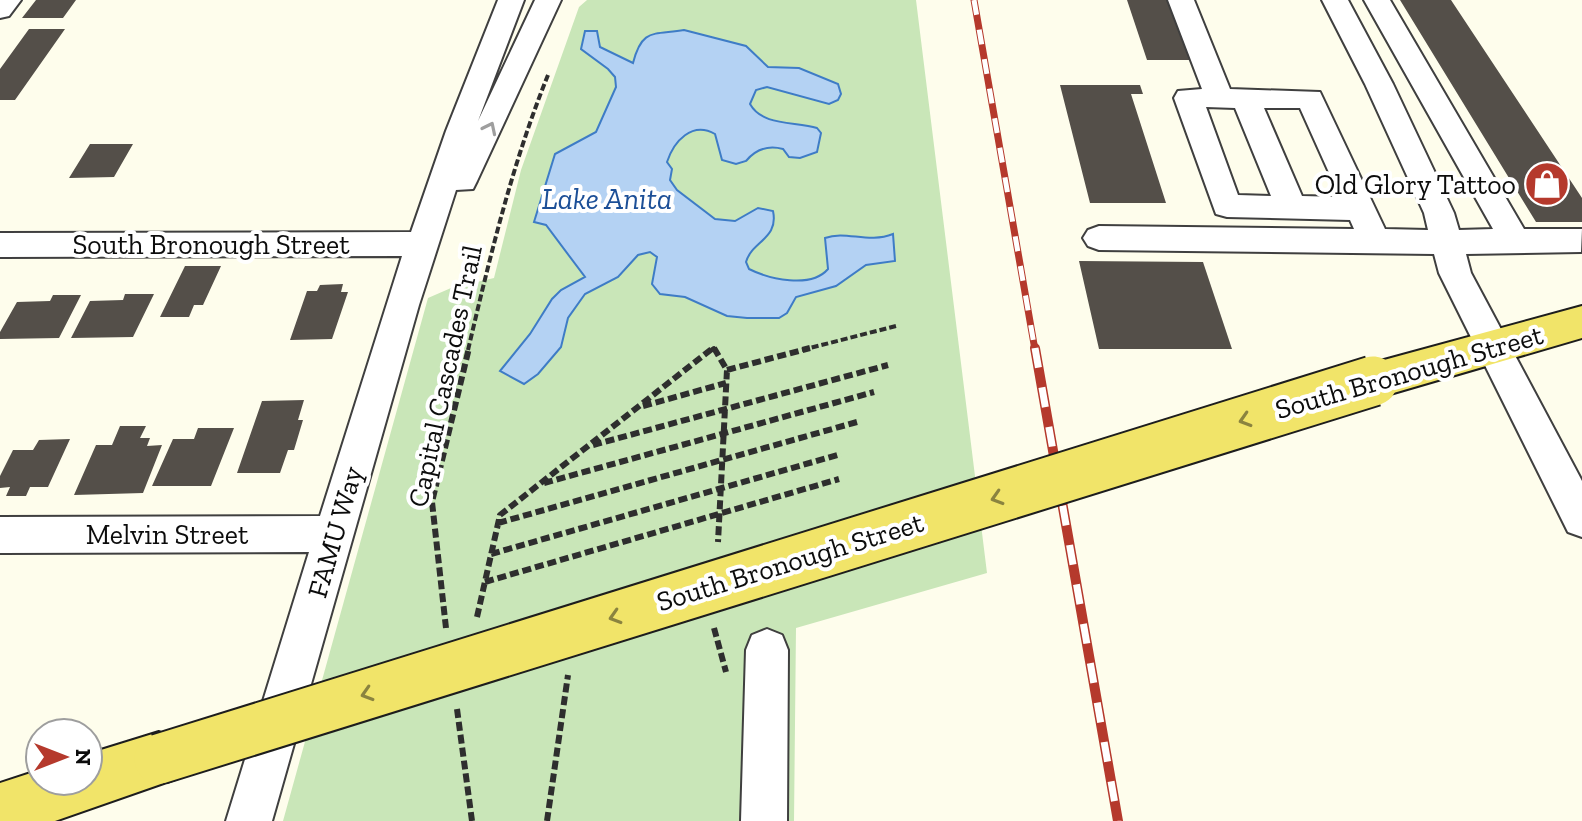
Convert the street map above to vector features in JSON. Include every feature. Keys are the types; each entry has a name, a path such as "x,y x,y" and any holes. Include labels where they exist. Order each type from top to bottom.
{"main road":[{"name":"South Bronough Street","path":"0,811 1373,381 1582,322"}],"street":[{"path":"0,10 8,0"},
{"name":"FAMU Way","path":"249,821 423,244 469,107 511,0"},
{"name":"FAMU Way","path":"423,244 486,135 548,0"},
{"path":"1181,0 1291,207"},
{"path":"1335,0 1379,84 1439,213 1455,273 1577,500"},
{"path":"1377,0 1515,241"},
{"path":"1379,84 1426,85"},
{"path":"1361,209 1227,206 1188,98 1310,99 1361,209 1375,241"},
{"path":"1099,238 1447,242 1581,240"},
{"name":"South Bronough Street","path":"0,245 423,244"},
{"name":"Melvin Street","path":"0,535 334,534"},
{"path":"764,821 767,650"}],"path":[{"name":"Capital Cascades Trail","path":"448,638 432,502 499,221 525,134 550,70"},
{"path":"727,370 896,326"},
{"path":"475,628 500,515 714,348 727,370 717,557"},
{"path":"588,446 888,365"},
{"path":"638,407 726,383"},
{"path":"539,484 874,392"},
{"path":"498,523 857,422"},
{"path":"491,554 841,454"},
{"path":"485,582 839,479"},
{"path":"714,617 714,631 728,676"},
{"path":"547,821 569,662"},
{"path":"458,698 472,821"}],"green space":[{"path":"587,0 916,0 987,573 796,628 794,821 283,821 428,298 451,288 494,278 521,170 579,7"}],"water":[{"name":"Lake Anita","path":"684,30 746,46 768,67 799,68 838,84 841,94 838,100 829,104 767,87 756,90 750,104 763,116 817,128 821,133 817,152 800,158 789,157 783,149 767,148 736,164 722,160 715,134 699,130 685,135 670,154 667,162 672,169 670,180 677,190 715,219 735,221 758,208 773,211 772,228 749,255 746,262 749,269 778,279 811,279 828,269 825,238 841,235 875,238 893,234 895,261 866,265 836,286 796,297 787,313 779,318 747,318 727,316 685,297 660,294 652,284 657,257 650,252 638,255 618,277 585,294 568,318 561,347 538,374 524,384 500,371 530,334 552,299 561,290 585,277 546,225 534,222 555,154 596,132 616,87 615,77 608,69 581,49 585,31 597,31 600,47 633,63 645,38 657,33"}],"building":[{"path":"36,0 76,0 63,18 22,18"},
{"path":"1127,0 1168,0 1190,60 1147,60"},
{"path":"1400,0 1451,0 1582,198 1582,222 1536,222"},
{"path":"29,29 65,29 15,100 0,100 0,69"},
{"path":"1060,85 1140,85 1143,94 1131,94 1166,203 1090,203"},
{"path":"90,144 133,144 114,177 69,178"},
{"path":"1079,261 1203,262 1232,349 1099,349"},
{"path":"185,266 221,266 203,305 194,305 189,317 160,317"},
{"path":"343,284 341,292 348,292 332,339 290,340 307,291 317,291 320,285"},
{"path":"125,294 154,294 133,337 71,338 90,301 123,300"},
{"path":"53,295 81,295 59,338 0,339 0,332 17,302 50,301"},
{"path":"304,400 298,420 303,420 294,450 288,450 280,473 237,473 262,401"},
{"path":"120,426 146,426 140,438 150,438 147,446 162,445 143,493 74,495 96,445 112,445"},
{"path":"198,428 234,428 211,486 152,486 173,439 194,439"},
{"path":"70,439 48,487 30,487 26,496 6,496 10,487 0,488 0,476 13,450 33,450 39,440"}],"railway":[{"path":"974,0 1035,350"},
{"path":"1035,348 1118,821"}],"place":[{"name":"Old Glory Tattoo","path":"1547,184"}]}
